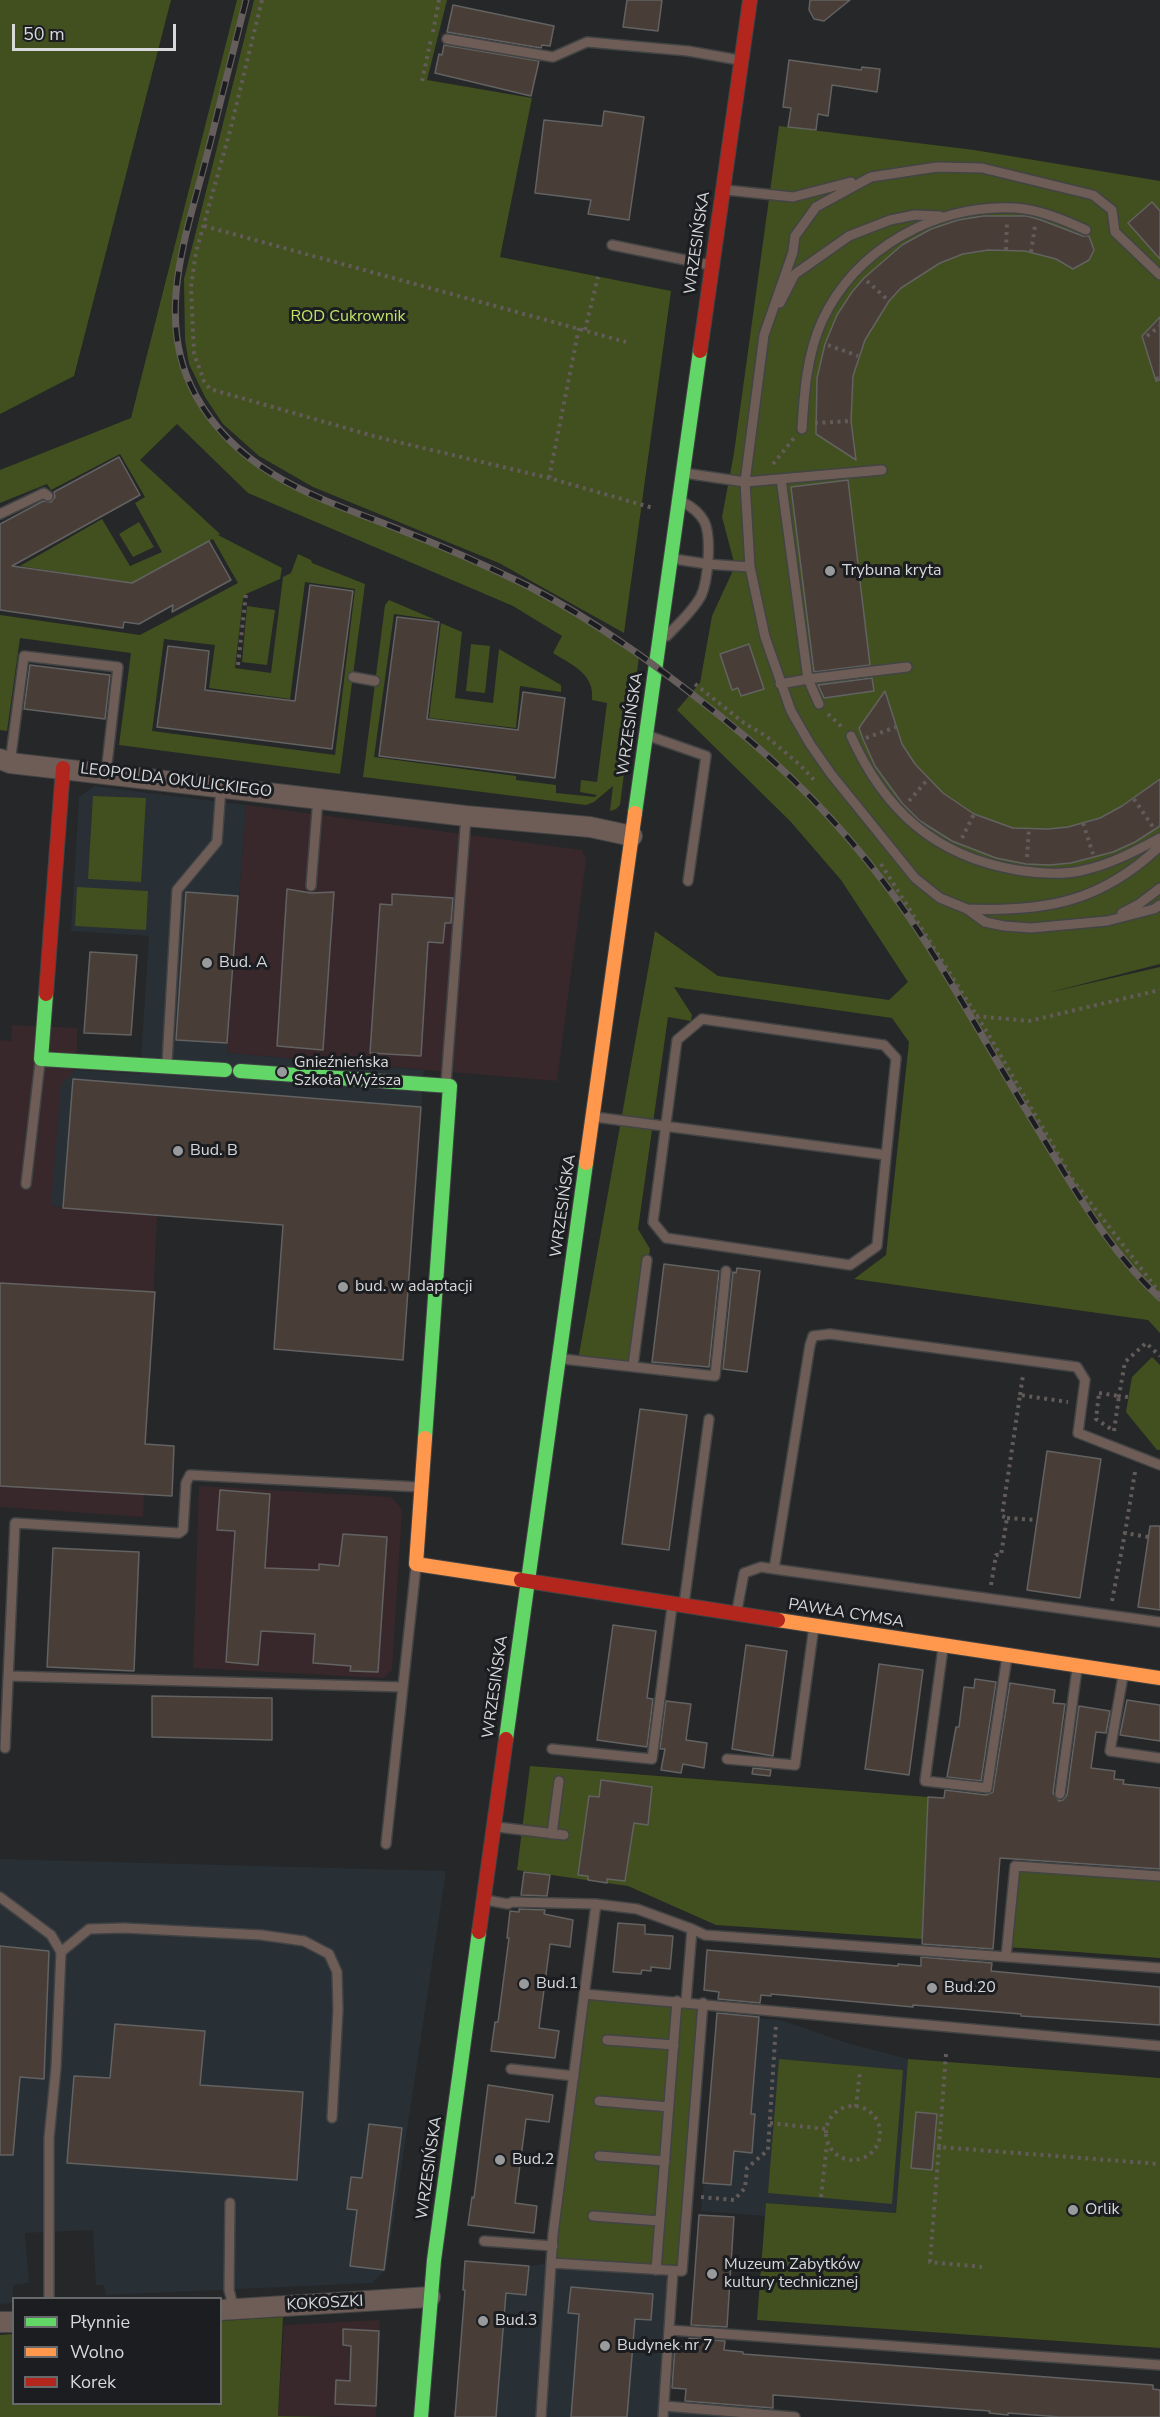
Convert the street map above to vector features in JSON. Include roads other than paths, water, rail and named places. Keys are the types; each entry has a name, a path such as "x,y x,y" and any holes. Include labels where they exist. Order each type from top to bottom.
{"street":[{"name":"WRZESIŃSKA","path":"421,2417 430,2297 483,1900 750,0"},
{"path":"5,761 63,768"},
{"name":"LEOPOLDA OKULICKIEGO","path":"41,1059 63,768 466,816 590,827 632,836"},
{"path":"41,1059 225,1070"},
{"path":"240,1071 450,1086 416,1564"},
{"name":"PAWŁA CYMSA","path":"416,1564 1160,1678"},
{"name":"KOKOSZKI","path":"227,2309 430,2297"}],"lane":[{"path":"447,39 553,57 587,42 688,51 742,60"},
{"path":"722,190 793,197 871,177 937,167 982,168 1093,195 1112,210 1115,232 1160,275"},
{"path":"871,177 816,207 795,236 793,252 764,335 745,482 750,567 765,637 780,684 791,711 810,744 900,862 915,878 940,898 967,909 985,922 1031,928 1107,921 1154,909 1160,905"},
{"path":"802,429 807,375 814,341 834,300 865,261 883,247 910,231 943,216 965,211 1017,208 1036,211 1086,230"},
{"path":"764,335 795,274 849,236 890,220 915,215 943,216"},
{"path":"612,245 712,266"},
{"path":"683,473 745,482 882,470"},
{"path":"781,479 808,679 819,704"},
{"path":"0,514 44,493 48,496"},
{"path":"659,644 700,598 706,582 708,542 705,523 695,509 680,500"},
{"path":"671,559 750,567"},
{"path":"5,761 24,656 118,667 106,773"},
{"path":"780,684 907,668"},
{"path":"353,677 375,681"},
{"path":"646,735 706,756 688,881"},
{"path":"851,736 878,788 921,831 939,844 995,866 1048,874 1077,872 1123,858 1158,834"},
{"path":"167,1066 177,890 217,842 221,787"},
{"path":"311,886 318,798"},
{"path":"446,1086 466,816"},
{"path":"967,909 1025,908 1082,898 1102,889 1125,874 1160,846"},
{"path":"1107,921 1140,904 1160,888"},
{"path":"702,1019 884,1045 896,1058 886,1155 877,1246 850,1265 666,1238 653,1222 677,1040 702,1019"},
{"name":"LEOPOLDA OKULICKIEGO","path":"26,1184 41,1059"},
{"path":"593,1116 886,1155"},
{"path":"633,1366 647,1260"},
{"path":"559,1358 715,1376 726,1271"},
{"path":"774,1569 813,1336 830,1334 1077,1367 1085,1380 1078,1433 1160,1465"},
{"path":"552,1749 652,1759 709,1419"},
{"path":"5,1748 15,1522 179,1533 183,1530 186,1483 190,1475 422,1487"},
{"path":"386,1844 416,1564"},
{"path":"736,1614 744,1573 761,1567 1160,1622"},
{"path":"727,1759 795,1765 814,1626"},
{"path":"944,1646 925,1781 987,1788 1008,1655"},
{"path":"1060,1794 1077,1666"},
{"path":"1123,1673 1110,1751 1160,1758"},
{"path":"8,1676 403,1687"},
{"path":"552,1834 559,1781"},
{"path":"494,1827 564,1835"},
{"path":"1006,1957 1015,1866 1160,1876"},
{"path":"0,1897 51,1935 61,1952 56,2068 49,2139 49,2297"},
{"path":"483,1900 508,1904 512,1902 596,1904 637,1909 705,1935 1160,1968"},
{"path":"541,2417 551,2263 596,1904"},
{"path":"61,1952 89,1929 124,1928 261,1935 304,1941 329,1954 337,1972 338,2000 332,2118"},
{"path":"656,2270 674,2045 692,1929"},
{"path":"584,1994 1160,2046"},
{"path":"663,2417 669,2330 688,2196 703,2003"},
{"path":"607,2040 674,2045"},
{"path":"511,2069 574,2076"},
{"path":"600,2102 669,2107"},
{"path":"599,2156 665,2161"},
{"path":"227,2309 230,2203"},
{"path":"593,2216 660,2221"},
{"path":"484,2241 553,2246"},
{"path":"551,2263 678,2271"},
{"path":"669,2330 1160,2365"},
{"path":"664,2406 795,2417"}],"railway":[{"path":"246,0 183,245 175,306 177,337 183,367 196,396 214,423 235,446 258,465 284,480 339,506 480,563 580,615 678,683 769,758 831,819 899,902 945,973 1038,1130 1093,1217 1131,1268 1160,1298"}],"place":[{"name":"Trybuna kryta","path":"830,571"},
{"name":"Bud. A","path":"207,963"},
{"name":"Gnieźnieńska Szkoła Wyższa","path":"282,1072"},
{"name":"Bud. B","path":"178,1151"},
{"name":"bud. w adaptacji","path":"343,1287"},
{"name":"Bud.1","path":"524,1984"},
{"name":"Bud.20","path":"932,1988"},
{"name":"Bud.2","path":"500,2160"},
{"name":"Orlik","path":"1073,2210"},
{"name":"Muzeum Zabytków kultury technicznej","path":"712,2274"},
{"name":"Bud.3","path":"483,2321"},
{"name":"Budynek nr 7","path":"605,2346"}],"park label":[{"name":"ROD Cukrownik","path":"348,317"}]}
